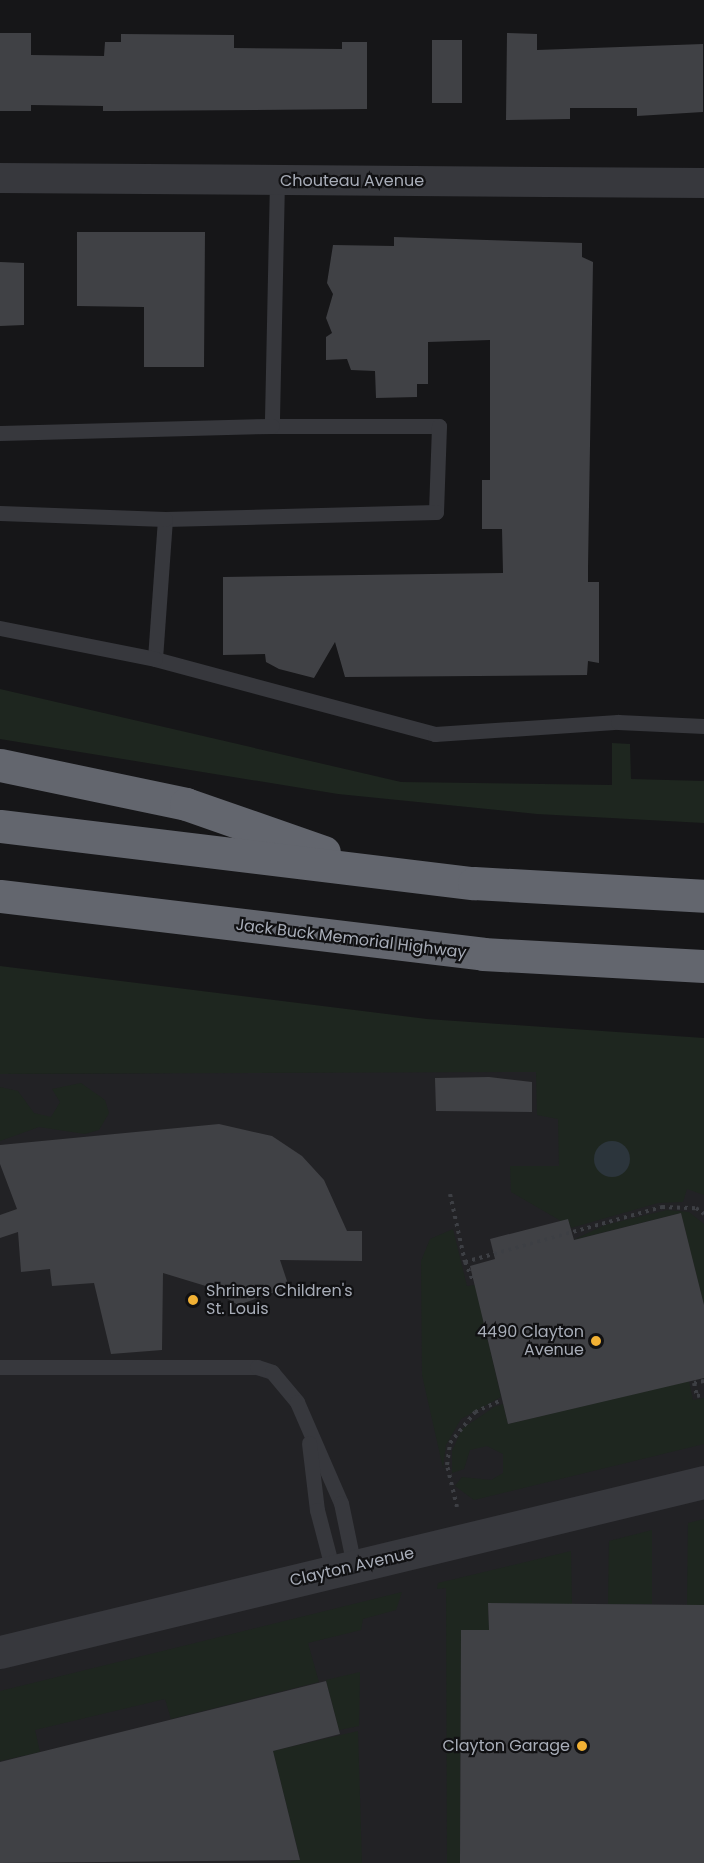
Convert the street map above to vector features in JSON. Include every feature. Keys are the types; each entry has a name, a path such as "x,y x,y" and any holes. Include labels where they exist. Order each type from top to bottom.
{"highway":[{"path":"0,765 186,804 370,870"},
{"path":"0,826 497,884 704,896"},
{"name":"Jack Buck Memorial Highway","path":"0,896 483,954 704,966"}],"street":[{"name":"Chouteau Avenue","path":"0,178 704,183"},
{"name":"Clayton Avenue","path":"0,1652 704,1482"}],"lane":[{"path":"272,426 277,180"},
{"path":"0,433 272,426 439,426 436,512 165,519 0,513"},
{"path":"155,659 165,519"},
{"path":"0,628 155,659 435,734 618,723 704,726"},
{"path":"0,1367 256,1367 287,1386 341,1503 344,1569"},
{"path":"307,1428 316,1510 344,1569"}],"path":[{"path":"450,1194 465,1262 473,1281"},
{"path":"465,1262 662,1207 696,1208 704,1214"},
{"path":"704,1381 694,1383 697,1396 704,1394"},
{"path":"458,1507 447,1465 450,1443 475,1412 502,1400"}],"shaded area":[{"path":"0,689 401,782 612,785 612,743 630,744 631,779 704,781 704,823 537,814 338,794 0,739"},
{"path":"0,966 427,1019 704,1038 704,1195 687,1189 683,1202 658,1203 571,1228 568,1220 561,1221 511,1192 510,1166 559,1166 558,1119 537,1115 536,1072 0,1074"},
{"path":"704,1070 704,1863 0,1863 0,1074"},
{"path":"81,1083 105,1100 109,1113 99,1130 85,1134 39,1127 0,1141 0,1087 18,1091 34,1113 51,1117 60,1102 52,1089"},
{"path":"612,1141 625,1146 630,1159 625,1172 612,1177 599,1172 594,1159 599,1146"},
{"path":"667,1210 689,1212 704,1224 704,1305 681,1213 573,1240 605,1225"},
{"path":"453,1229 467,1286 475,1285 501,1397 461,1419 446,1445 443,1468 422,1375 421,1261 430,1239"},
{"path":"689,1381 693,1400 704,1398 704,1444 474,1500 455,1486 462,1477 491,1480 503,1473 503,1454 487,1446 470,1450 464,1469 452,1473 452,1451 462,1429 494,1407 503,1404 508,1424"},
{"path":"704,1519 704,1605 687,1605 688,1523"},
{"path":"652,1530 652,1604 608,1604 609,1541"},
{"path":"571,1551 572,1604 488,1603 489,1630 461,1630 460,1863 447,1863 446,1588 437,1589 438,1583"},
{"path":"402,1592 396,1610 363,1619 361,1630 308,1643 319,1682 171,1719 165,1699 35,1730 40,1752 0,1761 0,1691"},
{"path":"360,1672 359,1726 339,1730 326,1680"},
{"path":"358,1731 362,1863 287,1863 300,1859 273,1751"}],"building":[{"path":"0,33 31,33 31,55 104,56 105,42 121,42 121,34 234,35 234,48 342,49 342,42 367,42 367,109 103,111 103,106 31,105 31,111 0,111"},
{"path":"507,33 537,34 537,50 703,44 703,112 637,116 637,108 570,108 570,119 506,120"},
{"path":"432,40 462,40 462,103 432,103"},
{"path":"77,232 205,232 204,367 144,367 144,307 77,306"},
{"path":"394,237 582,243 582,257 593,262 588,582 599,582 599,663 588,661 587,675 345,677 335,642 314,678 279,669 266,662 265,654 223,655 223,577 503,573 502,529 482,529 482,480 490,480 490,340 428,342 428,384 417,384 417,397 376,398 375,371 351,370 347,359 326,360 326,337 332,333 326,318 333,294 327,283 333,245 394,246"},
{"path":"0,262 24,263 24,325 0,326"},
{"path":"489,1077 532,1082 532,1112 436,1111 435,1078"},
{"name":"Shriners Children's St. Louis","path":"219,1124 272,1136 302,1156 324,1180 347,1231 362,1231 362,1261 280,1260 289,1287 238,1305 209,1287 163,1273 162,1350 111,1354 94,1283 52,1286 50,1269 21,1272 18,1232 0,1238 0,1215 17,1209 0,1164 0,1145"},
{"name":"4490 Clayton Avenue","path":"681,1213 704,1305 704,1378 508,1424 470,1266 495,1259 490,1239 568,1219 574,1240"},
{"name":"Clayton Garage","path":"488,1603 704,1605 704,1863 460,1863 461,1630 489,1630"},
{"path":"326,1681 340,1734 273,1751 300,1860 0,1863 0,1762"}],"place":[{"name":"Shriners Children's St. Louis","path":"193,1300"},
{"name":"4490 Clayton Avenue","path":"596,1341"},
{"name":"Clayton Garage","path":"582,1746"}]}
